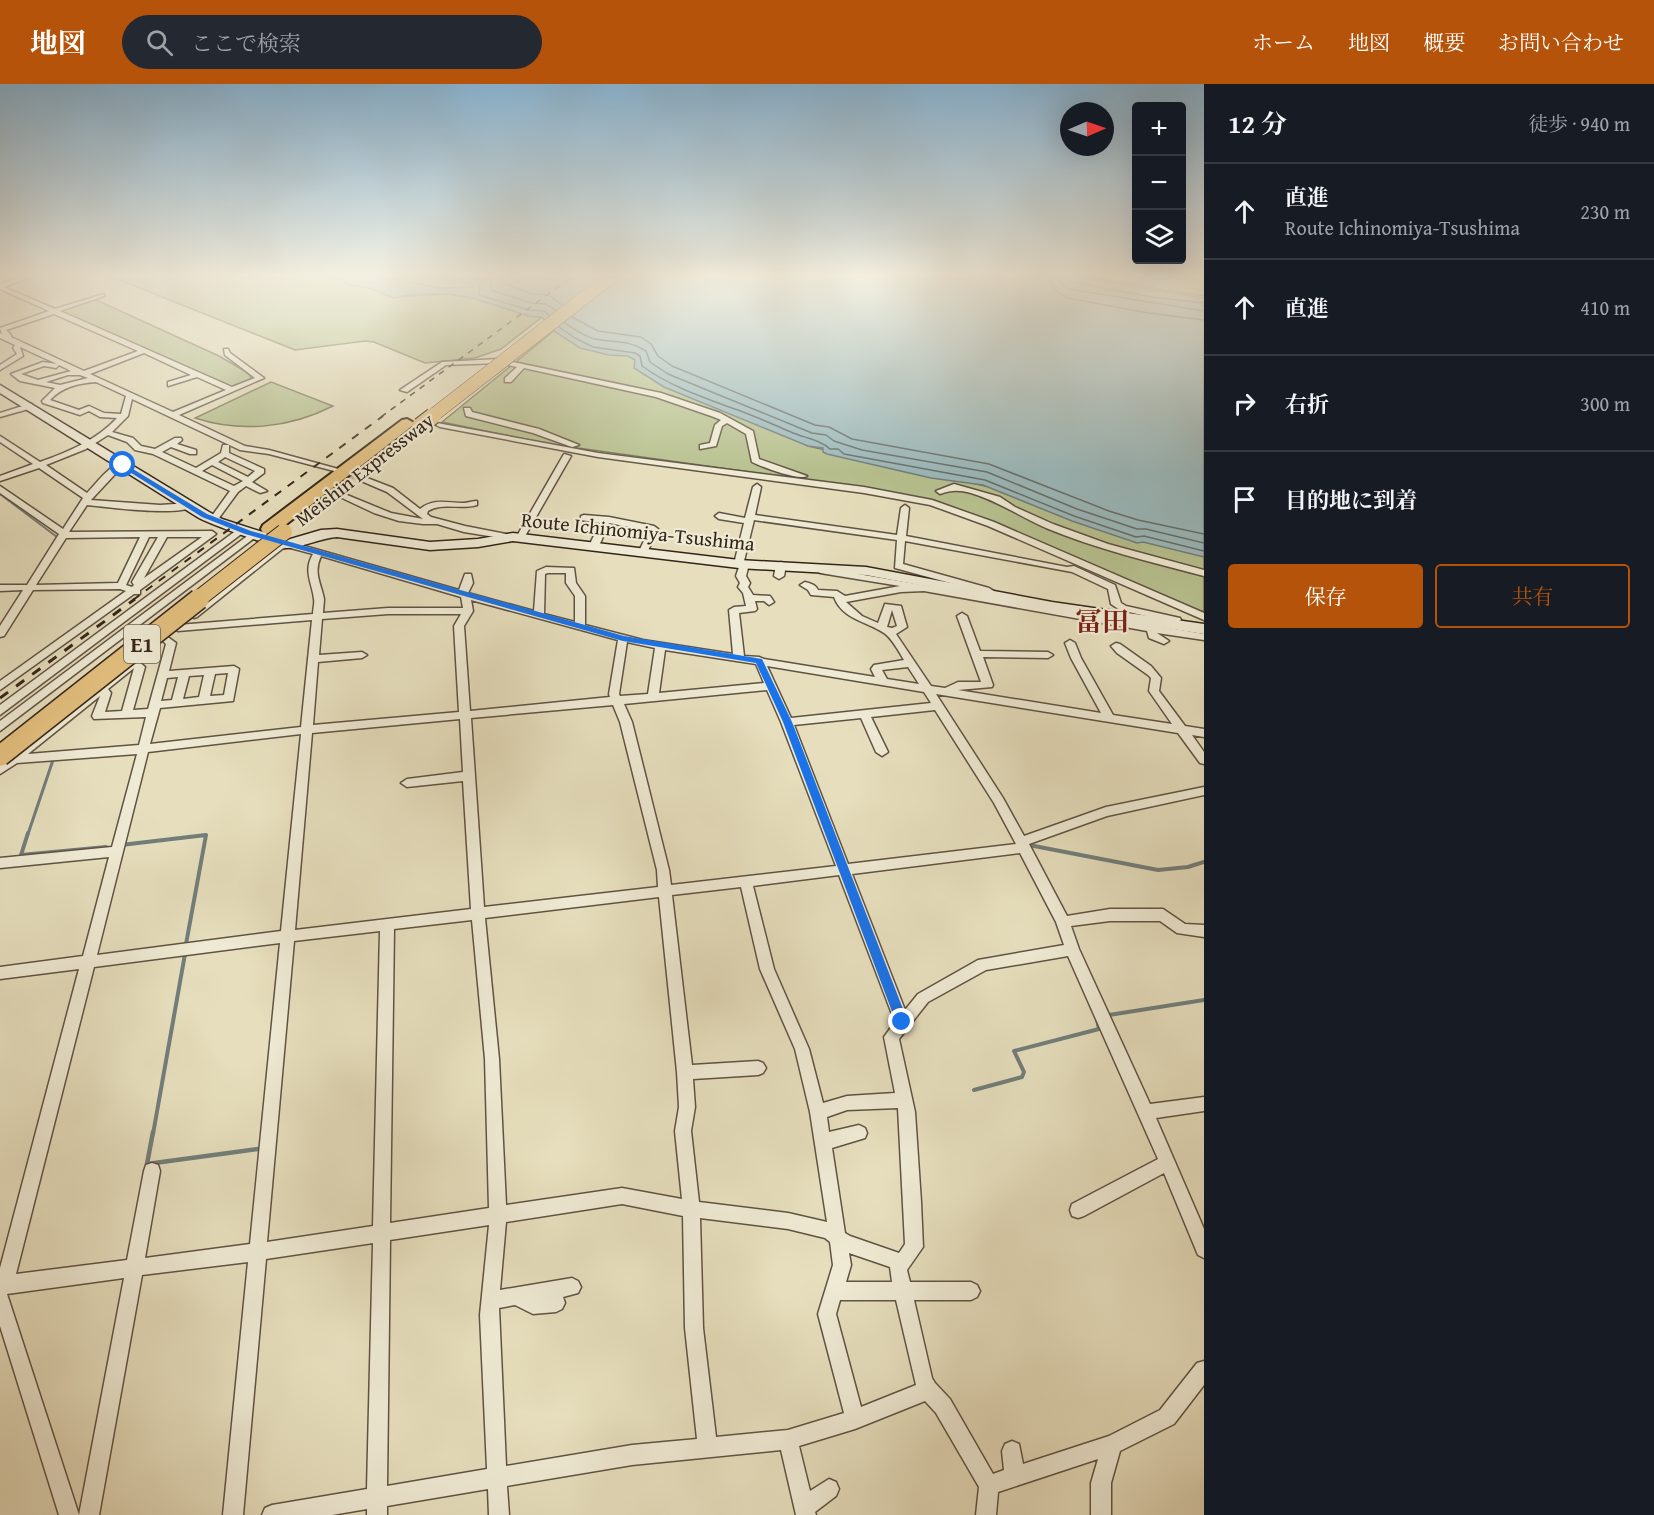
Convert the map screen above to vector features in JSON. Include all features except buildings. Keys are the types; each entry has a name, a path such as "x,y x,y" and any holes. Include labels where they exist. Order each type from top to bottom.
{"highway":[{"name":"Meishin Expressway","path":"7,758 274,535 519,340"},
{"name":"Meishin Expressway","path":"414,424 527,340"},
{"name":"Meishin Expressway","path":"0,737 274,535"}],"main road":[{"path":"0,388 213,520 241,530 274,535"},
{"name":"Route Ichinomiya-Tsushima","path":"274,535 337,533 430,546 478,543 517,537 539,543 594,546 784,571 866,571 995,595 1203,628"}],"street":[{"path":"9,340 243,448 338,470"},
{"path":"119,340 232,390"},
{"path":"2,366 21,355 16,348 19,344"},
{"path":"171,416 260,378 227,354 226,350"},
{"path":"39,382 68,373 84,373 144,351"},
{"path":"404,390 444,363 493,360 658,394 727,420 750,433 754,460 764,465 855,489"},
{"path":"62,388 15,374 44,364 69,367"},
{"path":"2,366 21,372"},
{"path":"507,380 522,366"},
{"path":"531,379 540,370"},
{"path":"171,384 197,375"},
{"path":"99,380 81,381 62,388 46,399 50,403 80,413 88,408 103,415 124,416"},
{"path":"0,479 90,444 124,416 130,395"},
{"path":"0,415 33,409 50,403"},
{"path":"467,410 469,414 536,431 574,445 658,460 666,464"},
{"path":"704,447 713,444 719,425 727,420"},
{"path":"440,425 546,447 911,498 960,512 1203,628"},
{"path":"106,432 130,440 138,448 156,452 236,490"},
{"path":"0,438 86,499 160,508 190,506"},
{"path":"225,454 226,441"},
{"path":"156,452 174,442 195,451 177,462"},
{"path":"197,471 225,454"},
{"path":"213,520 236,490 261,471 225,454"},
{"path":"344,497 403,520 437,522 464,529 517,537 533,516 566,457 626,459"},
{"path":"212,462 263,491"},
{"path":"0,634 86,499 116,468 123,465"},
{"path":"362,478 390,490 437,522"},
{"path":"537,482 549,487"},
{"path":"739,658 734,610 752,609 741,576 757,487"},
{"path":"940,491 954,487 973,491 997,499 1050,526 1106,546 1204,573"},
{"path":"0,489 63,534 212,534 228,540"},
{"path":"423,514 424,510 434,504 462,506 474,503"},
{"path":"905,508 898,566 986,590 995,595"},
{"path":"533,516 545,518"},
{"path":"719,516 902,538 1070,570 1071,568 1112,587 1116,604 1123,608 1203,628"},
{"path":"584,518 650,526 654,529 643,553"},
{"path":"594,546 605,521"},
{"path":"0,711 241,530"},
{"path":"121,586 146,534"},
{"path":"136,588 137,582 164,534"},
{"path":"0,686 212,534"},
{"path":"274,535 318,553 465,600 660,646 759,660 1204,734"},
{"path":"0,727 167,600 274,535"},
{"path":"0,770 7,758 90,699 279,547 274,535"},
{"path":"233,1515 319,599 310,578 315,556 318,553"},
{"path":"539,616 540,573 546,570 571,570 571,583 580,596 580,627"},
{"path":"784,571 922,588 1151,629 1203,628"},
{"path":"468,576 459,626 478,913 492,1059 498,1215 489,1315 499,1515"},
{"path":"805,585 812,588 814,593 837,594 843,607 858,618 896,629 911,663 999,801 1063,922 1072,949 1168,1162 1204,1250"},
{"path":"0,588 121,586 136,588 152,597 167,600"},
{"path":"843,607 901,589 922,588"},
{"path":"749,598 767,598 769,602"},
{"path":"178,628 388,611 465,600"},
{"path":"1066,615 1092,627"},
{"path":"947,691 958,686 988,685 962,616"},
{"path":"1151,629 1153,636 1164,641"},
{"path":"69,1515 1,1290 171,643 165,638"},
{"path":"623,638 614,694 626,722 663,870 685,1072 687,1107 683,1131 691,1209 694,1328 707,1446"},
{"path":"1071,643 1076,658 1109,718"},
{"path":"653,697 660,646"},
{"path":"1116,646 1128,657 1148,667 1154,673 1156,678 1154,691 1204,760"},
{"path":"976,654 1048,656"},
{"path":"313,659 362,655"},
{"path":"759,660 788,722 902,1022"},
{"path":"126,715 140,667 134,663"},
{"path":"882,680 876,669 878,667 911,663"},
{"path":"102,689 106,693 98,716 126,715 177,703 229,698 234,669 162,675"},
{"path":"204,700 210,671"},
{"path":"177,703 184,673"},
{"path":"0,676 17,674 41,680 90,699"},
{"path":"7,758 143,749 305,730 770,686"},
{"path":"788,722 938,706"},
{"path":"864,713 882,752"},
{"path":"407,783 469,776"},
{"path":"0,973 664,890 844,871 1023,845 1106,812 1204,791"},
{"path":"0,863 116,850"},
{"path":"746,882 767,969 802,1049 818,1112 842,1265 827,1314 855,1419"},
{"path":"1063,922 1110,915 1163,915 1182,929 1204,931"},
{"path":"377,1506 387,924"},
{"path":"986,1515 989,1485 944,1406 928,1390 923,1379 898,1268 914,1247 905,1101 891,1037 923,998 983,964 1072,949"},
{"path":"685,1072 758,1068"},
{"path":"818,1112 847,1103 905,1101"},
{"path":"1146,1112 1204,1104"},
{"path":"822,1142 858,1133"},
{"path":"1078,1210 1168,1162"},
{"path":"89,1515 152,1171"},
{"path":"1,1290 135,1266 256,1252 622,1196 691,1209 788,1221 829,1231 837,1239 902,1263"},
{"path":"492,1300 572,1287"},
{"path":"834,1291 971,1290"},
{"path":"518,1297 533,1305 556,1303"},
{"path":"989,1485 1112,1445 1167,1417 1204,1370"},
{"path":"272,1515 377,1506 497,1477 632,1455 788,1440 855,1419 928,1390"},
{"path":"788,1440 805,1511 829,1489"},
{"path":"1101,1515 1101,1483 1112,1445"},
{"path":"1012,1451 1014,1477"}],"green space":[{"path":"121,340 183,340 219,356 250,374 251,381 232,389"},
{"path":"269,340 513,340 501,349 475,358 425,363 374,342 365,341 295,350"},
{"path":"543,340 586,340 621,352 808,446 1003,490 1204,554 1204,614 993,522 934,500 865,488 549,444 442,422"},
{"path":"271,382 333,406 300,419 265,426 230,426 195,418"}],"water":[{"path":"567,340 1204,340 1204,557 1143,542 1137,543 1072,521 983,485 931,478 827,454 823,452 823,448 808,446 664,387 634,368 635,360 628,356 609,355 580,348"}],"waterway":[{"path":"0,494 57,537"},
{"path":"28,834 53,760"},
{"path":"28,833 21,855 106,847"},
{"path":"121,845 206,835 186,944"},
{"path":"1029,845 1158,870 1188,867 1204,862"},
{"path":"153,1134 185,954"},
{"path":"1109,1015 1204,1000"},
{"path":"974,1090 1022,1077 1024,1072 1014,1051 1099,1029 1097,1019"},
{"path":"153,1132 147,1164 258,1149"}],"tunnel":[{"path":"338,470 362,478"}],"railway":[{"path":"381,417 486,340"},
{"path":"133,600 383,416"},
{"path":"0,698 135,599"}],"district":[{"name":"冨田","path":"1102,621"}],"route":[{"path":"123,465 217,522 248,532 623,638 685,650 759,660 788,722 902,1022"}]}
